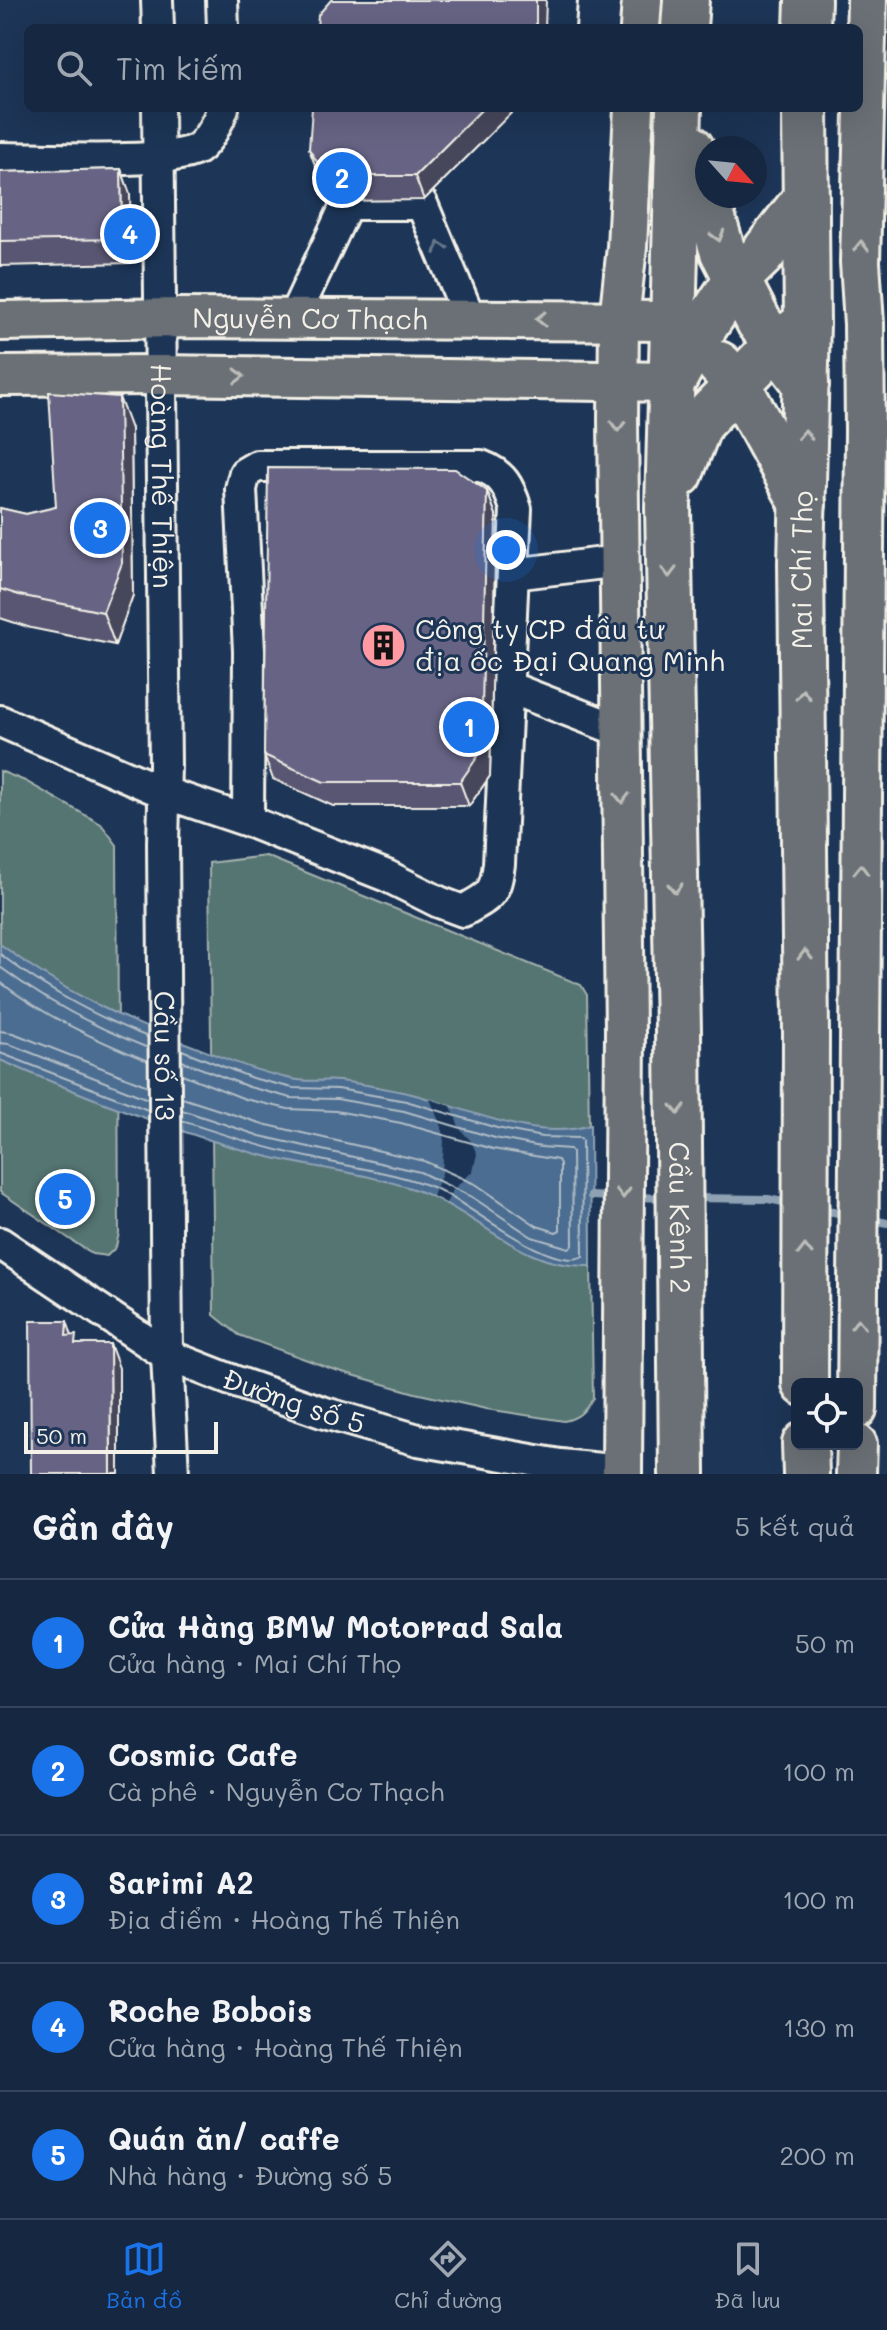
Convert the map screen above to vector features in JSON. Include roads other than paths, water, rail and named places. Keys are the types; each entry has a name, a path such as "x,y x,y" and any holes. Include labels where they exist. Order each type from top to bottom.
{"highway":[{"path":"684,24 686,0"},
{"path":"807,24 808,0"},
{"path":"679,112 693,327 737,383 803,504"},
{"path":"680,112 723,252 736,280 780,330"},
{"name":"Mai Chí Thọ","path":"805,112 806,198 780,330 806,384 803,504 805,1378"},
{"path":"668,507 673,382 693,327 761,256 806,198"},
{"path":"693,327 780,330"},
{"path":"668,507 700,423 780,330"},
{"path":"673,382 806,384"},
{"name":"Cầu Kênh 2","path":"668,507 678,1031 682,1474"},
{"path":"805,1450 806,1474"}],"main road":[{"path":"640,24 642,0"},
{"path":"857,1378 859,1032 876,384 875,325 860,262 867,0"},
{"path":"621,731 619,320 627,247 634,112"},
{"name":"Nguyễn Cơ Thạch","path":"0,321 160,318 619,320 693,327"},
{"path":"780,330 875,325"},
{"name":"Nguyễn Cơ Thạch","path":"0,376 161,375 673,382"},
{"path":"806,384 876,384"},
{"name":"Cầu Kênh 2","path":"621,731 625,1031 622,1472"},
{"path":"856,1474 857,1450"}],"street":[{"path":"157,0 158,24"},
{"path":"559,24 561,0"},
{"name":"Hoàng Thế Thiện","path":"158,112 163,843"},
{"path":"0,158 159,157 198,148 221,112"},
{"path":"293,319 347,204 422,204 470,319"},
{"path":"0,721 165,793 248,821 387,876 463,911 488,897 496,888 516,509 508,486 496,471 481,466 257,466 249,469 242,480 241,489 249,651 248,821"},
{"path":"513,574 620,561"},
{"path":"508,687 621,731"},
{"name":"Cầu số 13","path":"163,843 167,1355"},
{"name":"Đường số 5","path":"0,1243 167,1355 325,1413 418,1440 560,1465 622,1472"},
{"path":"167,1355 173,1474"}],"water":[{"path":"0,944 46,976 116,1014 266,1073 298,1080 340,1081 403,1092 524,1127 547,1130 590,1125 591,1266 565,1265 542,1259 416,1190 224,1145 127,1112 0,1060"}],"waterway":[{"path":"591,1196 614,1197"},
{"path":"635,1197 666,1198"},
{"path":"691,1198 768,1199 793,1204"},
{"path":"818,1209 848,1215"},
{"path":"869,1219 887,1223"}],"place":[{"name":"Cosmic Cafe","path":"342,178"},
{"name":"Roche Bobois","path":"130,234"},
{"name":"Sarimi A2","path":"100,528"},
{"name":"Công ty CP đầu tư địa ốc Đại Quang Minh","path":"384,645"},
{"name":"Cửa Hàng BMW Motorrad Sala","path":"469,727"},
{"name":"Quán ăn/ caffe","path":"65,1199"}]}
